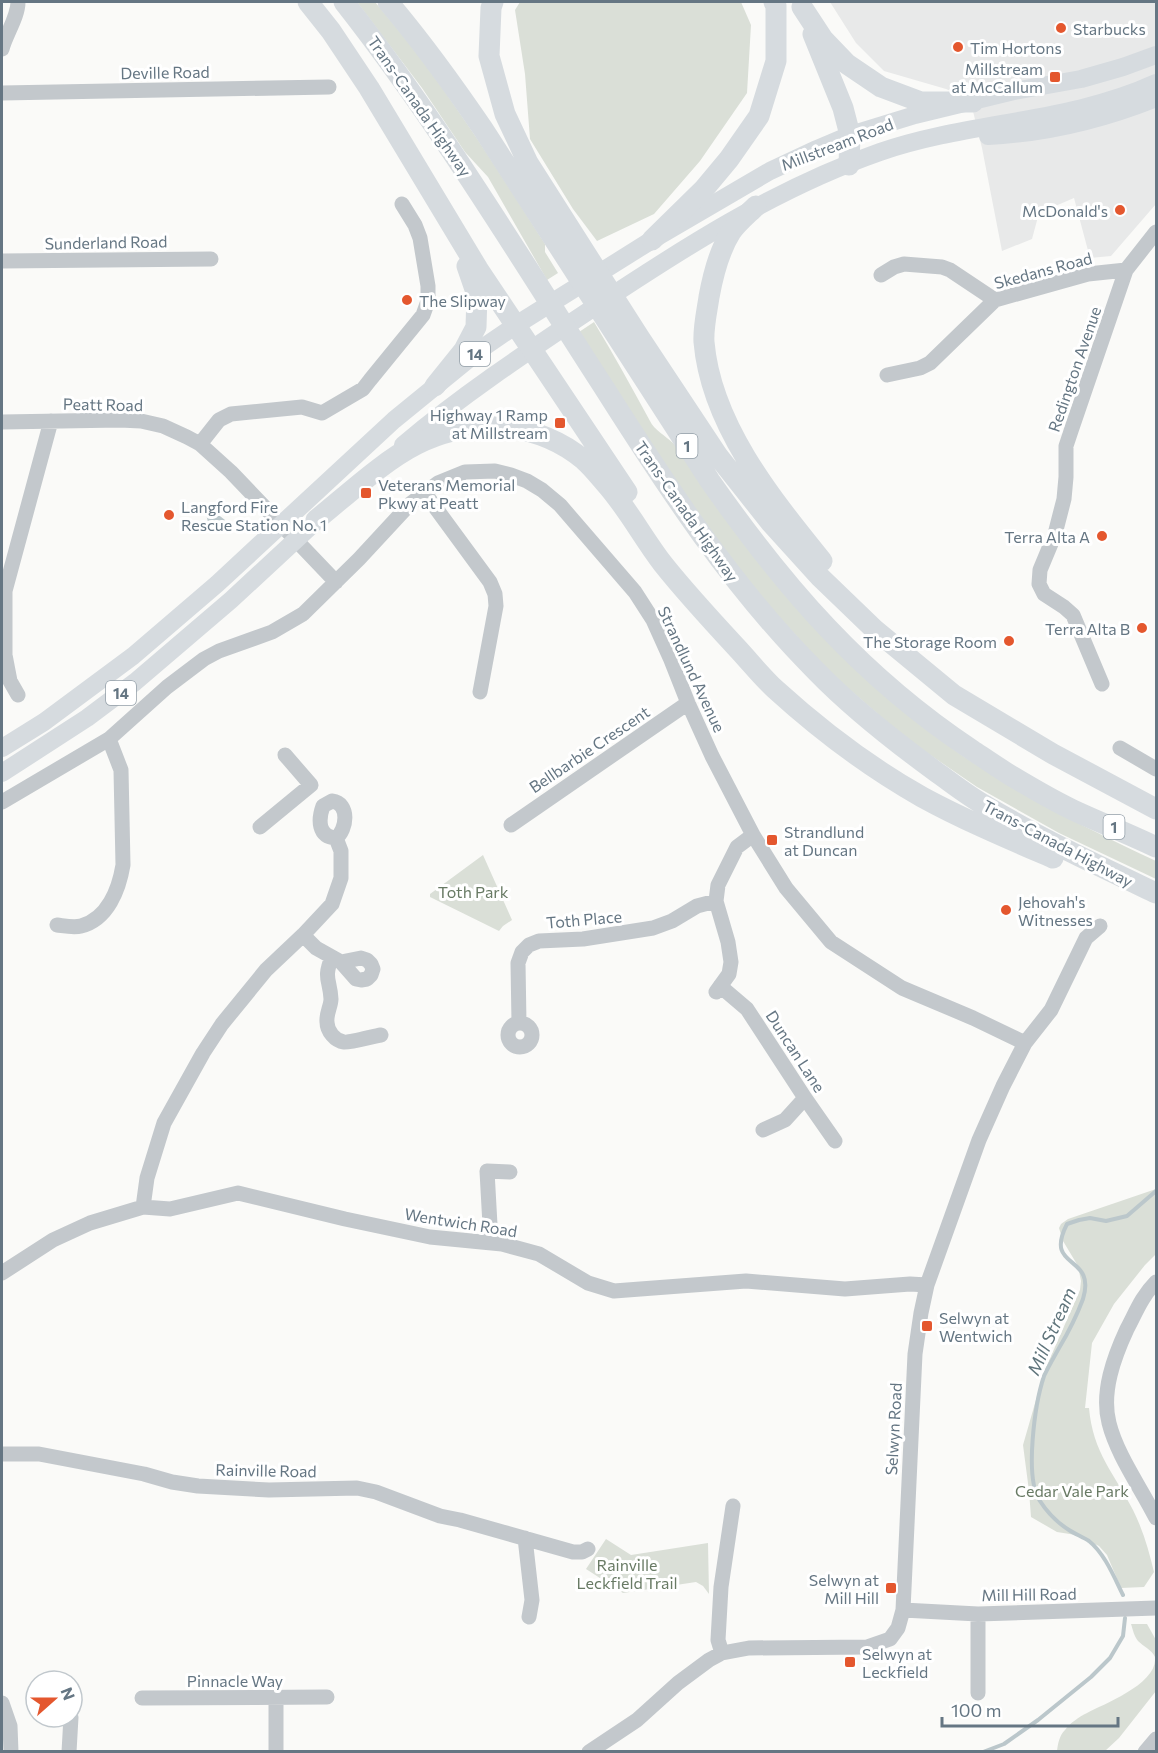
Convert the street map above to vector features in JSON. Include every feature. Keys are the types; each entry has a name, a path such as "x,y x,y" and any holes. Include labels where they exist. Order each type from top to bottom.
{"highway":[{"path":"308,2 331,31 369,88 478,268 521,321 667,553 724,634"},
{"name":"Trans-Canada Highway","path":"344,2 387,56 446,141 674,496 721,562 781,635 819,674 898,744 983,804 1037,836 1156,894"},
{"name":"1","path":"388,2 412,30 483,129 710,481 748,535 823,624 906,702 967,747 1007,773 1071,809 1156,847"},
{"path":"493,2 489,56 505,114 528,163 718,456 785,539 819,577 874,629 954,695 1053,754 1156,809"},
{"path":"652,240 704,189 729,159 759,116 776,61 776,6 774,2"},
{"path":"801,4 823,39 847,64 881,87 921,102 973,102"},
{"path":"801,4 843,108 850,135 849,165"},
{"path":"756,206 732,231 722,249 713,276 706,319 704,341 711,382 733,435 777,505 838,580 907,648 1007,727"},
{"path":"435,386 464,351 476,327 477,296 453,226"},
{"path":"316,520 388,463 417,444 454,431 477,426 502,426 533,433 564,446 584,461 607,485 663,563 774,688 866,763 922,797 996,833 1127,891 1156,894"}],"main road":[{"name":"Millstream Road","path":"521,321 615,262 770,171 817,149 850,135 915,115 1014,91 1082,79 1155,52"},
{"name":"Millstream Road","path":"537,346 707,234 756,206 879,152 923,139 1093,106 1156,83"},
{"path":"923,139 1016,135 1072,126 1127,110 1156,98"},
{"name":"14","path":"2,748 44,722 133,656 217,584 378,435 435,386 521,321"},
{"name":"14","path":"2,774 87,718 135,682 215,615 316,520 409,440 537,346"}],"street":[{"path":"2,49 18,8 18,2"},
{"name":"Deville Road","path":"2,93 329,87"},
{"path":"200,444 219,420 231,414 302,407 322,413 363,389 423,315 428,301 428,286 420,238 402,204"},
{"name":"Redington Avenue","path":"1102,684 1073,615 1064,606 1044,594 1039,578 1064,499 1066,446 1126,270 1156,232"},
{"name":"Sunderland Road","path":"2,261 211,259"},
{"path":"880,275 904,264 942,267 995,300"},
{"name":"Skedans Road","path":"887,375 920,368 930,363 995,300 1088,274 1126,270"},
{"name":"Peatt Road","path":"2,422 120,420 141,421 163,426 200,444 231,472 281,524"},
{"path":"18,695 10,681 5,655 5,591 51,421"},
{"name":"Strandlund Avenue","path":"336,582 410,504 424,492 452,476 465,472 495,471 527,481 542,490 560,506 635,592 653,620 712,756 753,835 786,888 831,942 902,988 1025,1043"},
{"path":"424,492 490,582 495,594 496,606 480,692"},
{"path":"2,802 109,739 192,667 219,651 254,639 303,614 336,582 281,524"},
{"name":"Bellbarbie Crescent","path":"511,825 688,703"},
{"path":"57,925 79,927 95,920 114,896 121,879 123,865 121,770 109,739"},
{"path":"1120,748 1156,769"},
{"path":"285,754 326,804"},
{"path":"260,827 311,785"},
{"path":"332,801 337,802 343,809 344,828 342,834 336,838 327,837 323,833 321,811 326,804 332,801"},
{"path":"717,901 718,885 737,847 753,835"},
{"path":"143,1207 147,1178 164,1123 203,1053 244,995 332,904 341,878 340,851 336,838"},
{"name":"Duncan Lane","path":"717,901 731,962 729,974 718,989 747,1009 836,1141"},
{"name":"Toth Place","path":"519,1022 518,963 522,952 529,945 539,941 583,939 653,928 672,921 697,906 717,901"},
{"name":"Selwyn Road","path":"589,1752 638,1720 678,1683 722,1653 749,1648 867,1647 890,1639 898,1628 903,1610 913,1387 921,1313 927,1285 980,1140 1003,1086 1025,1043 1051,1010 1086,938 1100,926"},
{"path":"303,935 316,948 337,960 327,976 331,996 327,1022 334,1037 342,1042 348,1042 381,1035"},
{"path":"764,1130 785,1120 805,1098"},
{"path":"492,1243 487,1171 510,1172"},
{"name":"Wentwich Road","path":"2,1273 53,1240 90,1223 143,1207 170,1209 238,1193 430,1237 502,1244 539,1254 588,1283 614,1291 746,1281 845,1289 910,1284 927,1285"},
{"path":"1156,1282 1140,1302 1116,1353 1108,1385 1106,1405 1108,1422 1115,1440 1156,1518"},
{"name":"Rainville Road","path":"2,1454 39,1454 198,1486 269,1490 357,1488 376,1492 440,1516 573,1552 588,1549"},
{"path":"722,1653 718,1640 720,1587 733,1506"},
{"path":"525,1538 532,1600 530,1617"},
{"name":"Mill Hill Road","path":"903,1610 978,1614 1156,1608"},
{"path":"978,1614 978,1693"},
{"name":"Pinnacle Way","path":"142,1698 327,1697"},
{"path":"276,1698 276,1752"},
{"path":"2,1703 10,1726 10,1752"},
{"path":"69,1752 70,1729"},
{"path":"1145,1752 1156,1739"}],"shaded area":[{"path":"830,2 1156,2 1156,204 1111,256 1090,258 1074,198 1039,213 1032,239 1002,251 970,99 946,89 884,71 856,43"},
{"path":"212,510 225,520 211,532 207,528 206,514"}],"green space":[{"path":"357,2 375,2 422,60 545,244 545,252 558,273 547,280 488,177 465,152 422,88"},
{"path":"520,2 741,2 751,25 747,93 700,161 654,214 597,241 573,209 530,139 525,74 515,10"},
{"path":"594,322 652,424 673,443 750,552 809,622 841,655 909,716 971,761 1048,807 1156,861 1156,879 1059,833 977,787 907,739 828,671 752,587 677,483 579,332"},
{"name":"Toth Park","path":"483,855 512,920 499,931 430,897 430,894"},
{"name":"Cedar Vale Park","path":"1156,1189 1156,1254 1114,1304 1092,1343 1085,1408 1089,1408 1095,1438 1105,1462 1140,1525 1154,1572 1144,1587 1121,1588 1107,1555 1099,1546 1076,1535 1057,1532 1031,1517 1023,1445 1044,1372 1080,1290 1078,1266 1063,1241 1059,1228 1061,1224 1068,1219"},
{"name":"Rainville Leckfield Trail","path":"606,1539 631,1555 708,1543 709,1594 703,1586 696,1582 623,1593 586,1569"},
{"path":"1131,1624 1147,1624 1156,1640 1156,1691 1119,1738 1105,1751 1057,1751 1061,1735 1067,1727 1084,1715 1128,1692 1148,1676 1154,1667 1154,1655 1138,1641"}],"waterway":[{"name":"Mill Stream","path":"1123,1595 1109,1566 1095,1546 1061,1524 1040,1501 1035,1490 1033,1476 1033,1440 1037,1404 1044,1376 1083,1299 1085,1284 1083,1274 1061,1249 1061,1239 1067,1224 1090,1218 1106,1221 1127,1216 1156,1191"},
{"name":"Mill Stream","path":"983,1752 1004,1744 1091,1677 1110,1658 1123,1636 1125,1618"}],"place":[{"name":"Starbucks","path":"1061,28"},
{"name":"Tim Hortons","path":"958,47"},
{"name":"Millstream at McCallum","path":"1055,77"},
{"name":"McDonald's","path":"1120,210"},
{"name":"The Slipway","path":"407,300"},
{"name":"Highway 1 Ramp at Millstream","path":"560,423"},
{"name":"Veterans Memorial Pkwy at Peatt","path":"366,493"},
{"name":"Langford Fire Rescue Station No. 1","path":"169,515"},
{"name":"Terra Alta A","path":"1102,536"},
{"name":"Terra Alta B","path":"1142,628"},
{"name":"The Storage Room","path":"1009,641"},
{"name":"Strandlund at Duncan","path":"772,840"},
{"name":"Jehovah's Witnesses","path":"1006,910"},
{"name":"Selwyn at Wentwich","path":"927,1326"},
{"name":"Selwyn at Mill Hill","path":"891,1588"},
{"name":"Selwyn at Leckfield","path":"850,1662"}]}
